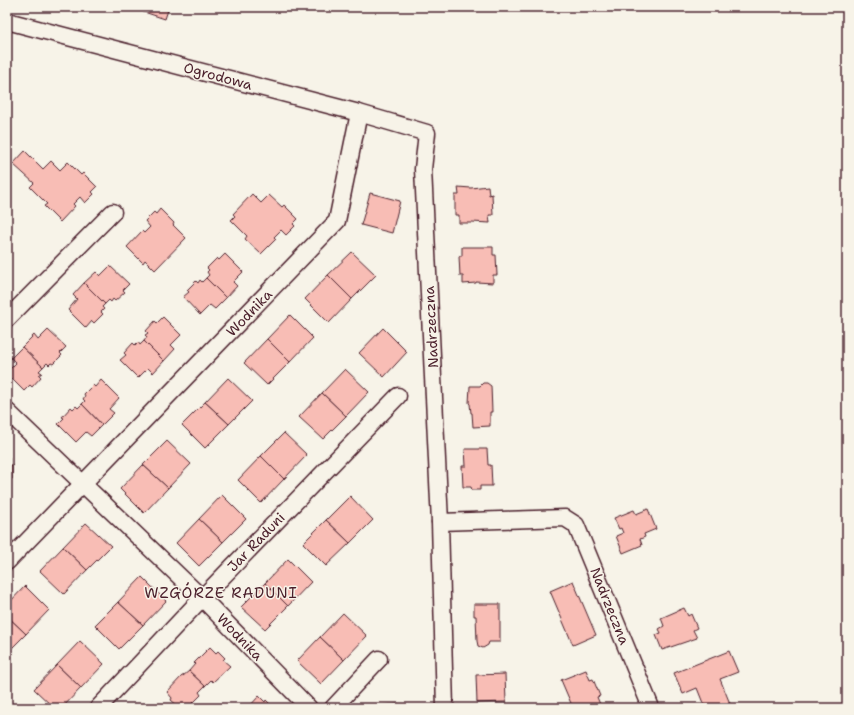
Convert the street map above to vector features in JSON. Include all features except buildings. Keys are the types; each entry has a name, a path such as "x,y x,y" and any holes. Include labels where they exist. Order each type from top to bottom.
{"street":[{"name":"Ogrodowa","path":"7,21 359,113 428,133"},
{"name":"Wodnika","path":"7,562 337,221 359,113"},
{"name":"Nadrzeczna","path":"428,133 423,169 440,522 446,708"},
{"path":"7,319 113,212"},
{"name":"Jar Raduni","path":"98,708 202,598 398,396"},
{"name":"Wodnika","path":"7,411 202,598 309,708"},
{"name":"Nadrzeczna","path":"440,522 565,518 576,525 650,705"},
{"path":"333,708 379,659"}],"district":[{"name":"WZGÓRZE RADUNI","path":"221,593"}]}
